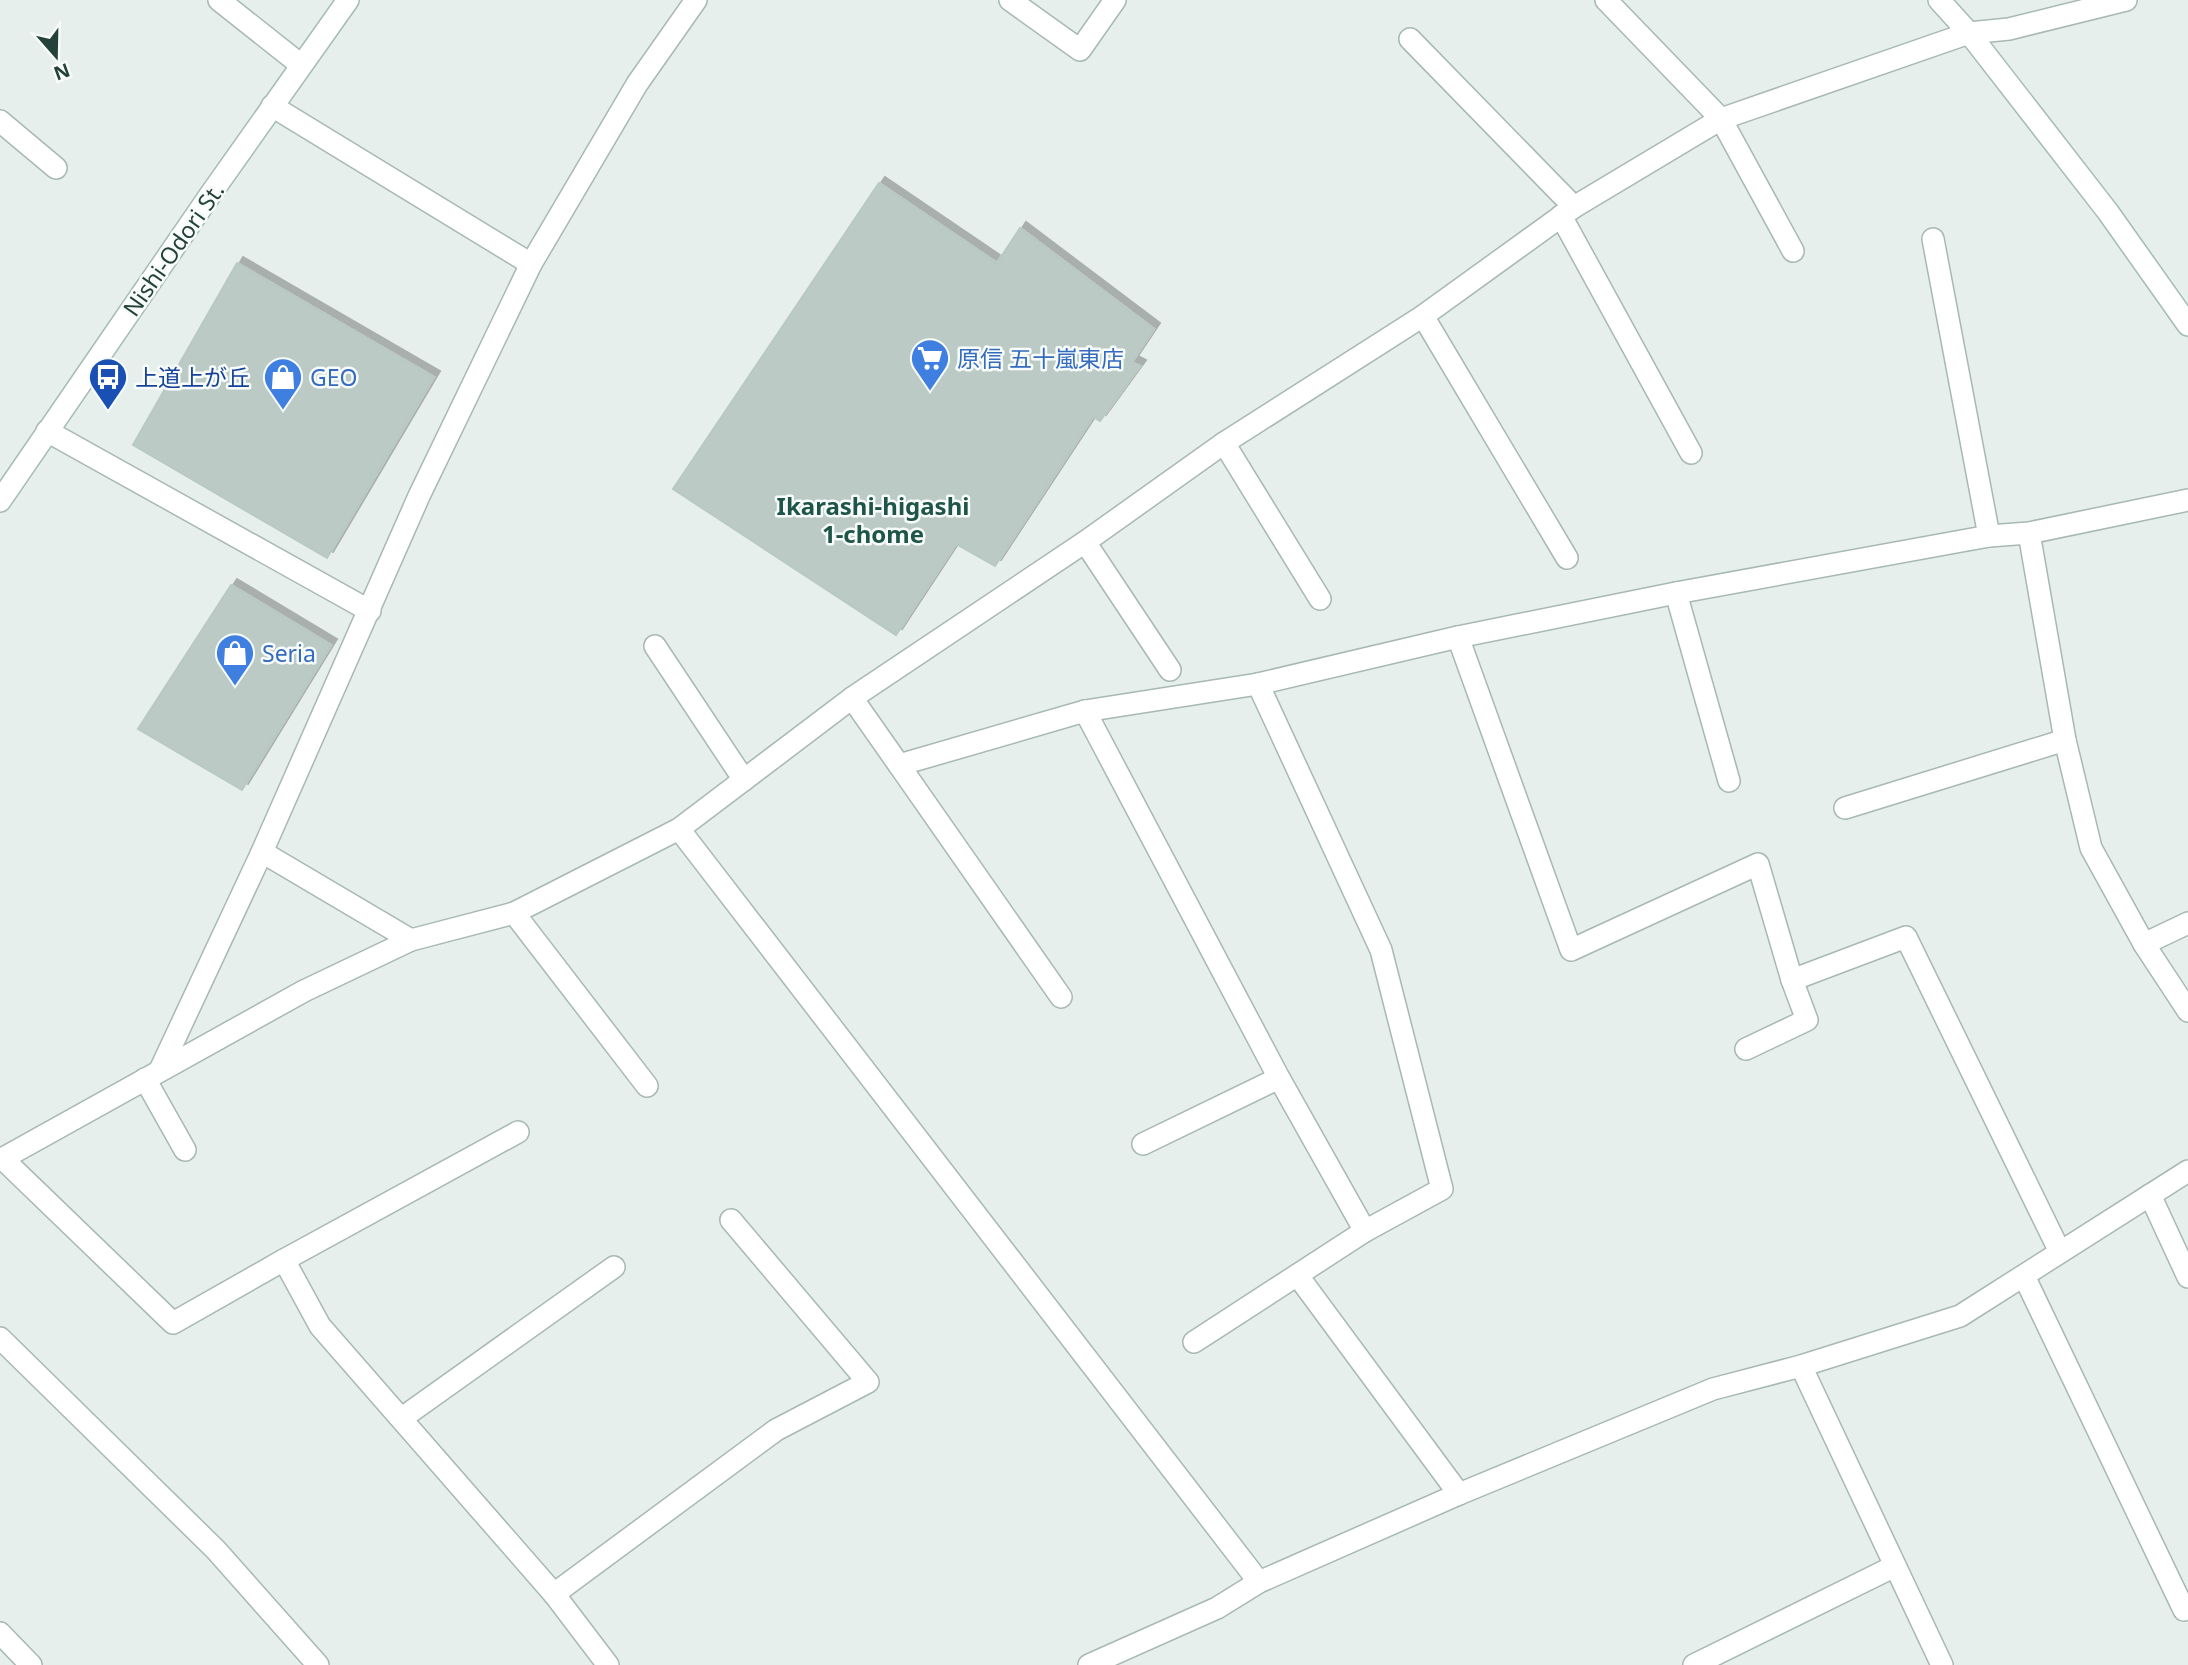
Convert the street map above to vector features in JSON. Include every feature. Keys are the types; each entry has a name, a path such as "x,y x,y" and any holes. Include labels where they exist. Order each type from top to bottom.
{"street":[{"path":"219,0 301,65"},
{"name":"Nishi-Odori St.","path":"0,501 348,0"},
{"path":"152,1075 262,852 424,484 531,264 637,85 696,0"},
{"path":"1010,0 1080,50 1115,0"},
{"path":"1606,0 1721,119 1793,251"},
{"path":"1939,0 1969,33 2108,212 2188,326"},
{"path":"518,1132 173,1323 2,1160 304,991 411,940 514,913 679,829 852,698 1085,542 1224,443 1423,316 1568,211 1721,119 1969,33 2009,29 2126,0"},
{"path":"1410,39 1568,211 1691,453"},
{"path":"272,106 531,264"},
{"path":"0,121 56,168"},
{"path":"1933,239 1989,536"},
{"path":"1423,316 1567,558"},
{"path":"47,431 370,611"},
{"path":"1224,443 1320,599"},
{"path":"899,765 1085,711 1258,684 1458,637 1676,593 1989,536 2029,533 2188,500"},
{"path":"2029,533 2065,740 2091,848 2144,944 2188,1012"},
{"path":"1085,542 1170,670"},
{"path":"1676,593 1729,781"},
{"path":"1458,637 1572,950 1758,864 1792,980 1807,1020 1746,1049"},
{"path":"655,646 744,780"},
{"path":"1194,1342 1365,1231 1443,1188 1381,950 1258,684"},
{"path":"852,698 1061,997"},
{"path":"1085,711 1279,1078 1365,1231"},
{"path":"1844,808 2065,740"},
{"path":"679,829 1259,1582"},
{"path":"262,852 411,940"},
{"path":"514,913 647,1086"},
{"path":"2144,944 2188,923"},
{"path":"1792,980 1906,937 2060,1252"},
{"path":"152,1075 185,1150"},
{"path":"1143,1144 1279,1078"},
{"path":"1089,1665 1217,1608 1259,1582 1459,1494 1713,1389 1801,1366 1960,1316 2188,1171"},
{"path":"2150,1195 2188,1277"},
{"path":"554,1594 776,1430 868,1382 731,1220"},
{"path":"284,1260 320,1326 554,1594 608,1665"},
{"path":"402,1418 614,1267"},
{"path":"1298,1276 1459,1494"},
{"path":"2024,1276 2184,1610"},
{"path":"0,1338 216,1550 318,1665"},
{"path":"1801,1366 1942,1665"},
{"path":"1694,1665 1895,1566"},
{"path":"0,1633 32,1665"}],"building":[{"name":"原信 五十嵐東店","path":"879,183 997,263 1020,228 1154,329 1132,362 1140,366 1100,421 1093,417 995,566 956,544 896,635 673,489"},
{"name":"GEO","path":"237,263 434,377 327,558 133,445"},
{"name":"Seria","path":"231,585 331,645 242,790 138,729"}],"place":[{"name":"原信 五十嵐東店","path":"930,392"},
{"name":"上道上が丘","path":"108,411"},
{"name":"GEO","path":"283,411"},
{"name":"Seria","path":"235,687"}],"district":[{"name":"Ikarashi-higashi 1-chome","path":"873,519"}]}
